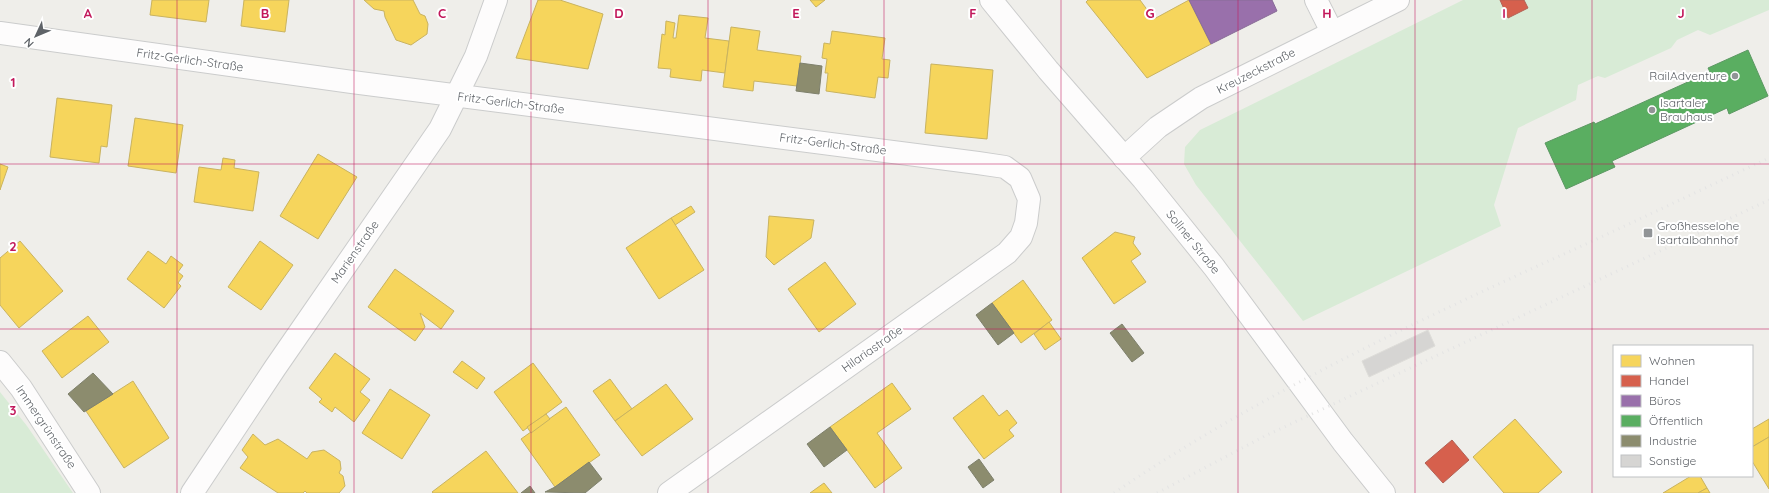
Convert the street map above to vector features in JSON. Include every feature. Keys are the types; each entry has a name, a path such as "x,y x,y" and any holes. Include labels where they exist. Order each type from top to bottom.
{"street":[{"name":"Marienstraße","path":"192,493 275,368 440,129 476,56 496,0"},
{"name":"Sollner Straße","path":"991,0 1214,267 1343,442 1384,493"},
{"path":"1316,0 1332,32"},
{"name":"Kreuzeckstraße","path":"1124,158 1158,127 1201,98 1398,0"},
{"name":"Fritz-Gerlich-Straße","path":"0,33 457,96 985,164 1005,167 1020,178"},
{"name":"Hilariastraße","path":"669,493 1007,253 1021,237 1026,223 1029,199 1020,178"},
{"name":"Immergrünstraße","path":"0,362 21,388 89,493"}],"green space":[{"path":"1463,0 1769,0 1769,10 1710,35 1698,30 1677,40 1671,48 1605,78 1598,76 1578,85 1576,100 1518,128 1494,205 1501,226 1303,321 1196,185 1184,164 1185,147 1200,130"},
{"path":"0,392 27,426 73,493 0,493"}],"building: Wohnen":[{"path":"152,0 209,0 206,22 150,15"},
{"path":"244,0 289,0 285,32 241,26"},
{"path":"364,0 413,0 420,14 425,16 428,24 427,34 411,45 396,40 385,17 384,11 374,9"},
{"path":"538,0 560,0 603,14 588,69 516,58"},
{"path":"810,0 825,0 816,7"},
{"path":"1088,0 1140,0 1154,19 1189,0 1211,44 1147,78 1086,2"},
{"path":"679,15 708,18 705,38 729,41 725,73 702,70 701,81 670,77 671,69 658,68 662,34 665,35 666,21 675,23 673,38 676,38"},
{"path":"731,27 760,31 757,50 801,56 797,86 754,81 753,91 723,87"},
{"path":"832,31 885,38 882,59 890,60 888,78 878,77 875,98 826,91 828,73 825,73 827,59 822,58 824,43 830,44"},
{"path":"931,64 993,70 987,139 925,133"},
{"path":"57,98 112,105 107,147 101,146 99,163 50,157"},
{"path":"135,118 183,125 176,173 128,166"},
{"path":"318,154 357,177 318,239 280,216"},
{"path":"223,158 235,160 234,168 259,172 253,211 194,202 199,167 221,170"},
{"path":"0,164 8,167 0,190"},
{"path":"691,206 695,212 675,225 671,218"},
{"path":"769,216 814,220 811,238 774,265 766,257"},
{"path":"671,218 704,270 659,299 626,248"},
{"path":"1115,232 1135,237 1133,243 1141,254 1131,261 1146,282 1114,304 1082,258"},
{"path":"20,241 63,291 19,328 0,305 0,258"},
{"path":"260,241 293,265 261,310 228,287"},
{"path":"148,251 166,264 171,256 183,265 178,272 183,276 178,283 181,286 164,308 127,279"},
{"path":"825,262 856,304 819,332 788,289"},
{"path":"395,269 454,311 441,329 420,313 425,327 415,341 368,307"},
{"path":"1023,280 1052,320 1021,343 992,303"},
{"path":"88,316 109,342 62,378 42,351"},
{"path":"1049,322 1061,339 1045,350 1034,334"},
{"path":"335,353 370,379 360,392 370,400 354,422 335,407 332,412 319,402 322,399 309,388"},
{"path":"462,361 485,378 477,389 453,372"},
{"path":"533,363 562,402 523,431 494,392"},
{"path":"610,379 632,409 615,421 593,391"},
{"path":"133,381 169,438 124,468 86,411"},
{"path":"892,383 911,409 877,433 902,468 875,488 830,427"},
{"path":"666,384 693,419 642,456 615,421"},
{"path":"390,389 430,415 402,459 362,433"},
{"path":"983,395 999,416 1007,410 1017,423 1009,430 1014,436 984,459 953,418"},
{"path":"566,407 600,455 555,487 521,439"},
{"path":"546,414 550,419 531,433 527,427"},
{"path":"1515,419 1562,472 1538,493 1504,493 1473,457"},
{"path":"1769,419 1769,437 1753,446 1753,428"},
{"path":"253,434 265,445 278,439 307,459 312,452 324,450 340,461 341,469 339,473 343,476 345,486 339,493 307,493 305,491 303,493 278,493 240,468 248,457 242,450"},
{"path":"1769,437 1769,489 1753,463 1753,446"},
{"path":"486,451 518,493 432,492"},
{"path":"1689,477 1701,477 1707,488 1698,493 1663,493"},
{"path":"824,483 832,493 810,493"},
{"path":"1707,488 1710,493 1698,493"}],"building: Handel":[{"path":"1500,0 1524,0 1528,8 1508,18"},
{"path":"1452,440 1469,460 1443,483 1425,463"}],"building: Büros":[{"path":"1189,0 1272,0 1277,11 1211,44"}],"building: Öffentlich":[{"path":"1748,50 1768,96 1729,114 1727,108 1612,161 1615,167 1566,189 1545,143 1594,122 1595,124 1710,72 1708,68"}],"building: Industrie":[{"path":"800,63 822,66 819,94 796,91"},
{"path":"992,303 1014,333 998,345 976,315"},
{"path":"1122,324 1144,353 1132,362 1110,333"},
{"path":"93,373 113,394 84,412 68,394"},
{"path":"830,427 847,450 824,467 807,444"},
{"path":"979,459 994,480 983,488 968,467"},
{"path":"589,462 602,479 585,493 545,492 555,487"},
{"path":"530,486 535,493 521,493"}],"building: Sonstige":[{"path":"1428,330 1435,346 1369,377 1362,361"}],"railway":[{"path":"1114,493 1165,459 1217,428 1324,369 1433,315 1769,158"},
{"path":"1157,493 1265,436 1769,200"}],"place":[{"name":"RailAdventure","path":"1735,76"},
{"name":"Isartaler Brauhaus","path":"1652,110"},
{"name":"Großhesselohe Isartalbahnhof","path":"1648,233"}]}
